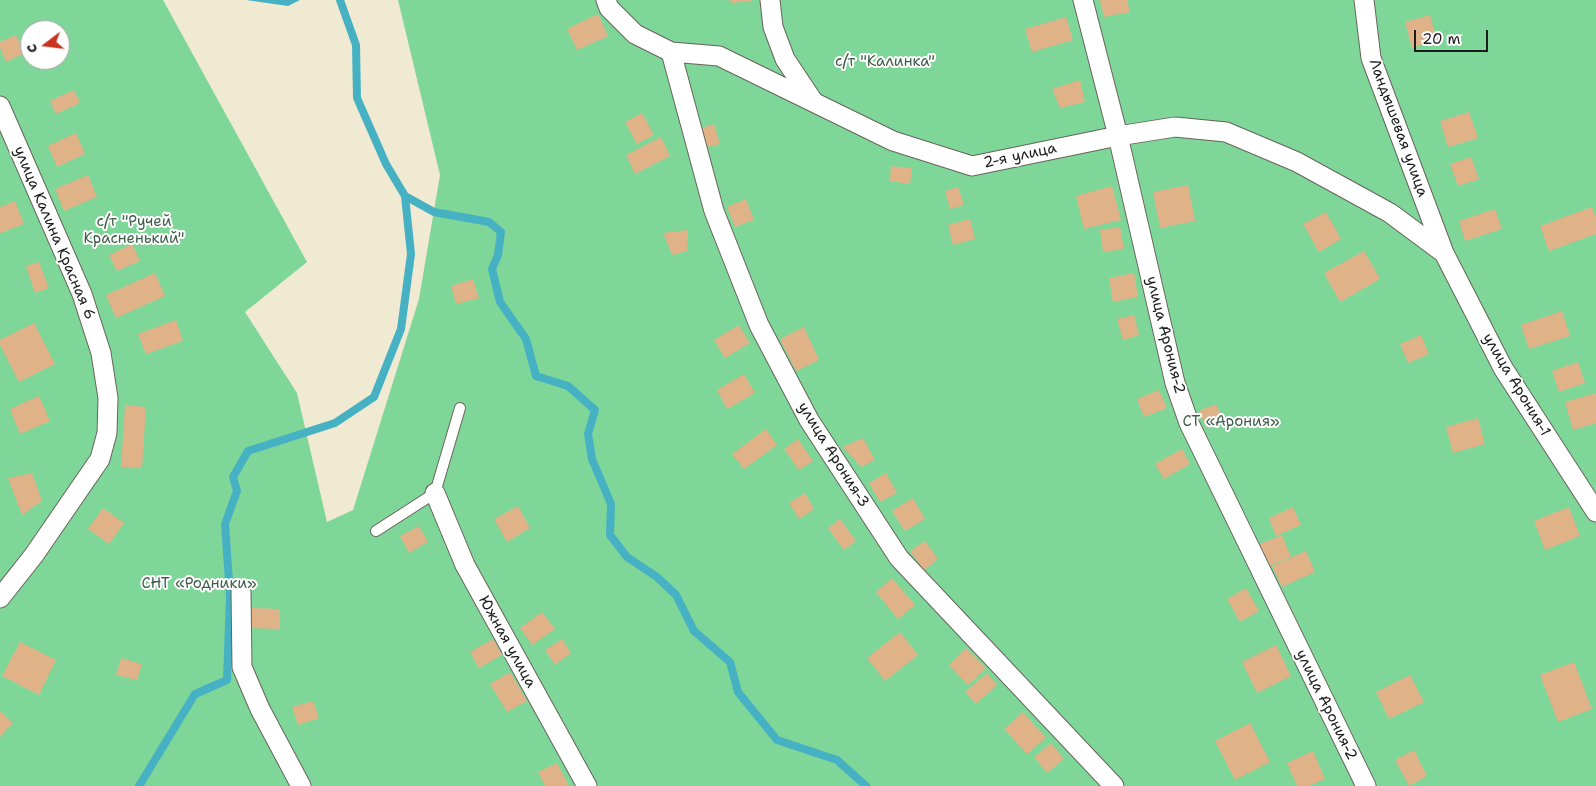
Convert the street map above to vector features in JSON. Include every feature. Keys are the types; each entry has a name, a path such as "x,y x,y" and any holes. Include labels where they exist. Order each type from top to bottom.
{"street":[{"name":"2-я улица","path":"606,0 610,8 635,34 671,52 719,56 892,141 972,166 1118,136 1175,127 1226,132 1297,162 1390,213 1444,253"},
{"path":"770,0 773,27 785,60 815,104"},
{"name":"улица Арония-2","path":"1083,0 1118,136 1175,384 1189,423 1366,786"},
{"name":"Ландышевая улица","path":"1364,0 1371,58 1444,253"},
{"name":"улица Арония-3","path":"671,52 714,211 759,325 809,420 900,558 1114,786"},
{"name":"улица Калина Красная 6","path":"0,106 82,294 101,353 108,398 107,433 100,459 34,555 0,598"},
{"name":"улица Арония-1","path":"1444,253 1503,368 1596,512"},
{"name":"Южная улица","path":"435,493 464,566 587,786"},
{"path":"241,591 242,666 260,709 301,786"}],"lane":[{"path":"376,531 435,493 460,408"}],"green space":[{"name":"СТ «Арония»","path":"0,0 163,0 307,262 245,312 297,393 327,522 353,510 419,299 440,175 398,0 1596,0 1596,786 0,786"}],"water":[{"path":"246,0 300,0 288,6"}],"building":[{"path":"730,0 752,0 752,1 731,3"},
{"path":"1100,0 1127,0 1130,12 1104,17"},
{"path":"598,14 608,36 577,50 567,29"},
{"path":"1430,15 1437,40 1412,48 1405,22"},
{"path":"1066,17 1073,40 1032,52 1025,29"},
{"path":"16,35 20,43 20,55 6,62 0,48 0,42"},
{"path":"1080,80 1085,102 1060,108 1052,89"},
{"path":"74,90 80,103 56,114 50,101"},
{"path":"1469,112 1478,138 1448,147 1440,121"},
{"path":"642,113 654,135 637,144 625,122"},
{"path":"714,124 720,144 707,147 701,128"},
{"path":"76,133 85,154 57,167 48,146"},
{"path":"661,137 670,156 635,174 626,155"},
{"path":"1471,157 1479,179 1458,186 1450,164"},
{"path":"891,166 912,168 910,184 890,181"},
{"path":"88,175 97,197 64,211 55,189"},
{"path":"1188,185 1195,221 1160,228 1153,192"},
{"path":"1112,186 1121,220 1084,229 1076,196"},
{"path":"958,187 964,205 950,209 945,191"},
{"path":"746,199 754,220 735,227 727,207"},
{"path":"15,201 24,224 0,233 0,207"},
{"path":"1592,207 1596,217 1596,234 1549,251 1540,226"},
{"path":"1495,209 1502,229 1465,241 1459,221"},
{"path":"1326,212 1341,239 1319,252 1303,224"},
{"path":"970,219 975,239 953,245 948,225"},
{"path":"1120,227 1124,249 1103,252 1100,230"},
{"path":"688,230 687,251 672,255 663,233"},
{"path":"132,244 140,261 117,271 109,255"},
{"path":"1364,251 1380,279 1340,302 1324,273"},
{"path":"39,262 49,288 35,293 26,266"},
{"path":"155,273 165,296 116,318 106,295"},
{"path":"1134,273 1138,297 1113,302 1109,278"},
{"path":"473,279 479,298 456,304 451,286"},
{"path":"1562,311 1570,336 1529,349 1521,325"},
{"path":"1134,315 1139,335 1123,340 1117,319"},
{"path":"176,320 183,341 146,354 138,334"},
{"path":"34,323 55,364 19,382 0,345 0,340"},
{"path":"739,325 750,343 725,358 714,340"},
{"path":"804,327 819,360 796,371 780,339"},
{"path":"1421,335 1429,354 1408,363 1400,344"},
{"path":"1578,362 1585,383 1559,392 1552,371"},
{"path":"744,374 755,393 727,409 717,390"},
{"path":"1159,390 1167,408 1144,417 1137,399"},
{"path":"1596,393 1596,423 1573,430 1565,402"},
{"path":"39,396 50,421 20,434 10,409"},
{"path":"1216,404 1224,421 1207,428 1199,411"},
{"path":"125,405 146,407 142,468 121,467"},
{"path":"1478,418 1485,444 1453,453 1446,427"},
{"path":"766,429 777,445 744,469 732,454"},
{"path":"863,438 875,460 861,467 843,447"},
{"path":"798,439 813,461 799,470 784,449"},
{"path":"1182,449 1190,464 1164,479 1155,464"},
{"path":"32,473 42,501 22,515 8,478"},
{"path":"886,473 897,493 880,502 869,483"},
{"path":"805,493 814,509 799,519 789,503"},
{"path":"913,498 925,519 905,531 892,511"},
{"path":"518,506 530,528 507,542 494,519"},
{"path":"1293,507 1301,525 1276,536 1269,518"},
{"path":"1569,507 1580,536 1545,550 1534,521"},
{"path":"103,508 124,523 109,544 88,529"},
{"path":"840,519 856,541 844,550 828,528"},
{"path":"419,526 428,542 409,553 400,536"},
{"path":"1282,535 1291,557 1269,566 1260,544"},
{"path":"925,541 938,559 924,570 910,551"},
{"path":"1306,551 1315,572 1282,587 1272,566"},
{"path":"892,578 915,605 898,619 876,592"},
{"path":"1246,588 1259,611 1240,622 1227,599"},
{"path":"250,608 280,609 280,629 250,628"},
{"path":"542,612 555,629 532,645 520,628"},
{"path":"900,632 918,655 885,681 867,658"},
{"path":"493,639 502,655 479,668 470,652"},
{"path":"562,639 571,653 555,665 545,650"},
{"path":"20,642 56,660 39,695 2,676"},
{"path":"1276,645 1291,676 1257,693 1242,662"},
{"path":"966,648 986,668 968,685 949,665"},
{"path":"121,658 142,664 137,680 116,675"},
{"path":"1574,662 1592,709 1558,722 1540,675"},
{"path":"510,672 527,701 507,712 490,684"},
{"path":"987,673 997,685 976,704 965,692"},
{"path":"1410,675 1424,702 1389,719 1376,692"},
{"path":"313,701 319,718 298,725 292,707"},
{"path":"0,711 13,723 0,737"},
{"path":"1023,712 1046,738 1027,754 1004,729"},
{"path":"1250,723 1270,762 1235,780 1215,741"},
{"path":"1051,743 1064,759 1047,773 1034,757"},
{"path":"1414,750 1427,776 1409,786 1395,760"},
{"path":"1313,751 1325,779 1309,786 1297,786 1287,763"},
{"path":"557,763 569,786 545,786 538,772"}],"waterway":[{"path":"340,0 356,45 357,98 386,164 405,196 434,212 489,222 501,232 498,255 492,269 500,302 526,339 536,376 568,386 595,410 588,434 592,459 611,504 610,535 627,557 657,577 676,595 694,631 730,662 738,692 777,740 837,760 866,786"},
{"path":"139,786 195,694 227,680 230,596 225,524 237,491 233,477 248,451 335,423 374,397 401,329 411,254 405,196"}],"park label":[{"name":"с/т \"Калинка\"","path":"885,62"},
{"name":"с/т \"Ручей Красненький\"","path":"134,230"},
{"name":"СНТ «Родники»","path":"199,584"}]}
